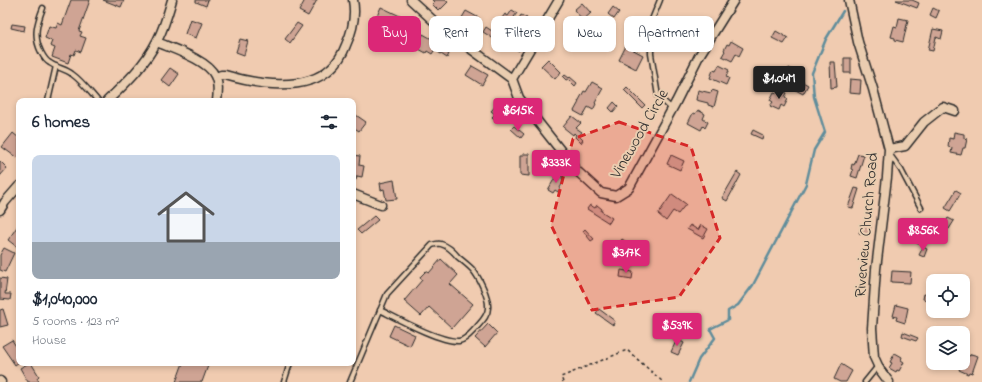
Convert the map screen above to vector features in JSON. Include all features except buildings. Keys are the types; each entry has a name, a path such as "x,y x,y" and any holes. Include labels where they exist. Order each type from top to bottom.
{"street":[{"path":"110,98 125,85 142,65 157,42 172,0"},
{"path":"216,77 221,74 225,74 252,82 281,84 304,82 321,76 336,63 345,49 354,22 355,12 353,0"},
{"path":"412,0 437,24 512,79 559,0"},
{"name":"Vinewood Circle","path":"512,79 519,98 576,170 601,192 616,196 629,188 699,56 733,0"},
{"name":"Riverview Church Road","path":"850,0 858,42 873,89 888,151 876,270 872,328 874,357 880,370 889,382"},
{"path":"157,42 203,63 209,68 216,77 218,88 217,98"},
{"path":"888,151 905,146 924,122 943,107 955,112"},
{"path":"0,210 16,189"},
{"path":"356,195 381,205"}],"lane":[{"path":"660,0 651,22 651,54 658,96 672,109"},
{"path":"43,8 38,20 36,32 37,44 46,61 72,74 95,98"},
{"path":"49,98 56,66"},
{"path":"888,151 901,170 921,208"},
{"path":"350,382 380,310 387,294 432,245 441,244 451,249 473,270 488,300 488,311 484,319 466,338 459,341 450,340 432,334 380,310"},
{"path":"284,382 289,366"},
{"path":"865,382 878,366"}],"path":[{"path":"563,382 561,377 627,350 663,382"}],"highlighted area":[{"path":"619,122 691,147 720,238 679,297 592,310 551,225 573,139"}],"waterway":[{"path":"689,382 699,359 715,338 710,329 728,320 728,311 738,305 753,285 806,184 814,150 825,132 814,97 812,73 826,39 843,11"}]}
